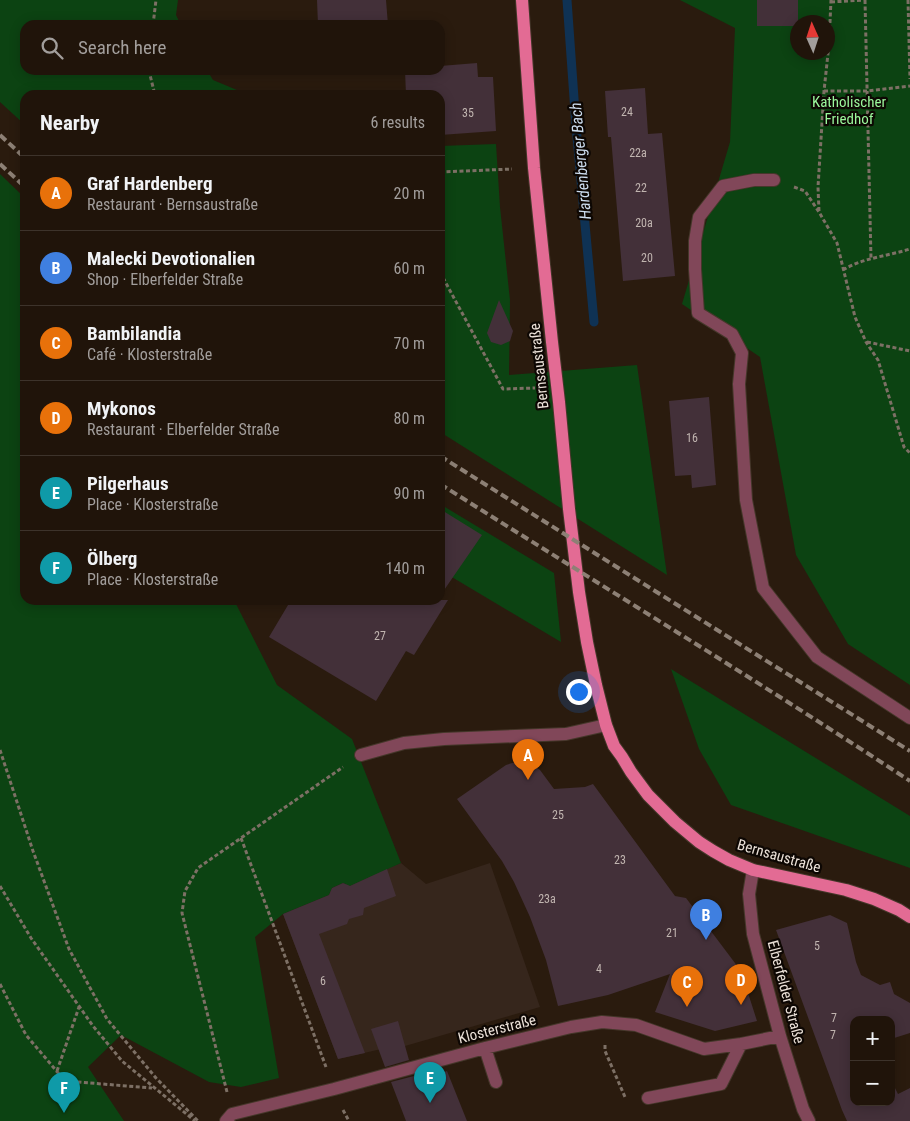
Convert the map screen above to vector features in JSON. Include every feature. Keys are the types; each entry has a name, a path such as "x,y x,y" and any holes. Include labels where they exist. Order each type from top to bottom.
{"main road":[{"name":"Bernsaustraße","path":"522,0 534,168 579,592 596,685 606,725 614,746 648,795 675,822 713,851 753,870 846,890 874,899 900,910 910,917"}],"street":[{"path":"774,180 754,180 723,186 699,217 695,241 698,313 732,334 742,353 739,384 746,500 763,588 817,657 910,718"},
{"path":"361,755 404,743 444,739 566,734 606,725"},
{"name":"Elberfelder Straße","path":"753,870 749,894 753,934 780,1036 803,1109 809,1121"},
{"name":"Klosterstraße","path":"229,1118 485,1048 571,1027 602,1022 636,1025 704,1049 780,1036"},
{"path":"648,1098 721,1084 741,1044"},
{"path":"485,1048 496,1082"}],"path":[{"path":"153,20 156,0"},
{"path":"819,212 818,187 831,1 865,0 871,259"},
{"path":"908,0 910,79"},
{"path":"150,75 154,90"},
{"path":"824,91 910,86"},
{"path":"445,172 534,168"},
{"path":"774,180 805,191 837,243 855,317 866,342 878,360 904,447 910,454"},
{"path":"843,270 849,266 871,259 910,249"},
{"path":"445,281 503,389 557,386"},
{"path":"866,342 910,351"},
{"path":"0,750 33,851 69,949 107,1019 156,1078 196,1121"},
{"path":"229,1118 182,913 185,891 198,868 361,755"},
{"path":"241,838 334,1089"},
{"path":"0,886 31,938 79,1007 122,1061 196,1121"},
{"path":"0,984 26,1035 65,1080 154,1088"},
{"path":"57,1070 79,1007"},
{"path":"605,1051 628,1104 648,1098"}],"shaded area":[{"path":"401,863 426,884 490,863 540,1007 405,1046 390,1047 338,1059 283,914 329,895 332,888"}],"green space":[{"path":"0,0 178,0 176,15 178,20 20,20 20,75 210,75 213,80 237,90 20,90 20,120 0,102"},
{"name":"Katholischer Friedhof","path":"680,0 910,0 910,685 848,644 796,555 760,357 682,304 730,142 735,28"},
{"path":"496,144 500,207 510,300 509,375 637,365 667,575 445,435 445,146"},
{"path":"0,174 20,193 20,605 237,605 277,685 352,739 401,863 350,886 343,883 332,888 329,895 283,914 255,937 279,1078 241,1087 209,1082 121,1035 88,1067 124,1121 0,1121"},
{"path":"445,507 554,573 561,642 445,573"},
{"path":"671,669 910,816 910,868 731,805 699,749"}],"building":[{"path":"317,0 386,0 388,20 318,20"},
{"path":"757,0 798,0 798,15 790,15 790,26 757,26"},
{"path":"477,63 478,77 493,77 496,131 445,135 445,90 406,90 405,75 445,75 445,66"},
{"path":"645,88 648,134 662,133 675,276 623,281 611,137 608,137 605,91"},
{"path":"499,300 513,331 510,341 501,345 491,342 487,333"},
{"path":"709,397 716,485 692,488 691,475 675,476 669,401"},
{"path":"445,512 482,535 445,589"},
{"path":"288,605 445,605 414,655 406,651 376,701 269,637"},
{"path":"525,759 540,770 554,789 585,787 593,784 675,896 686,898 741,971 757,1021 715,1031 655,1012 670,974 608,995 558,1006 546,960 530,917 514,882 502,861 457,799 506,765"},
{"path":"387,869 396,896 364,908 363,915 349,919 347,924 319,934 365,1053 338,1059 283,914 329,895 332,888 343,883 350,886"},
{"path":"830,915 847,923 861,975 880,985 890,982 894,994 910,1003 910,1033 895,1038 895,1016 850,1016 850,1106 895,1106 895,1088 898,1094 910,1088 910,1121 847,1121 776,930"},
{"path":"398,1021 409,1060 385,1067 371,1029"},
{"path":"447,1071 467,1121 406,1121 391,1082 414,1076 416,1084"}],"waterway":[{"name":"Hardenberger Bach","path":"567,0 576,126 594,322"}],"railway":[{"path":"0,135 20,153"},
{"path":"0,164 20,182"},
{"path":"445,459 910,751"},
{"path":"445,487 735,668 910,781"}],"place":[{"name":"Graf Hardenberg","path":"528,780"},
{"name":"Malecki Devotionalien","path":"706,940"},
{"name":"Mykonos","path":"741,1005"},
{"name":"Bambilandia","path":"687,1007"},
{"name":"Pilgerhaus","path":"430,1103"},
{"name":"Ölberg","path":"64,1113"}]}
